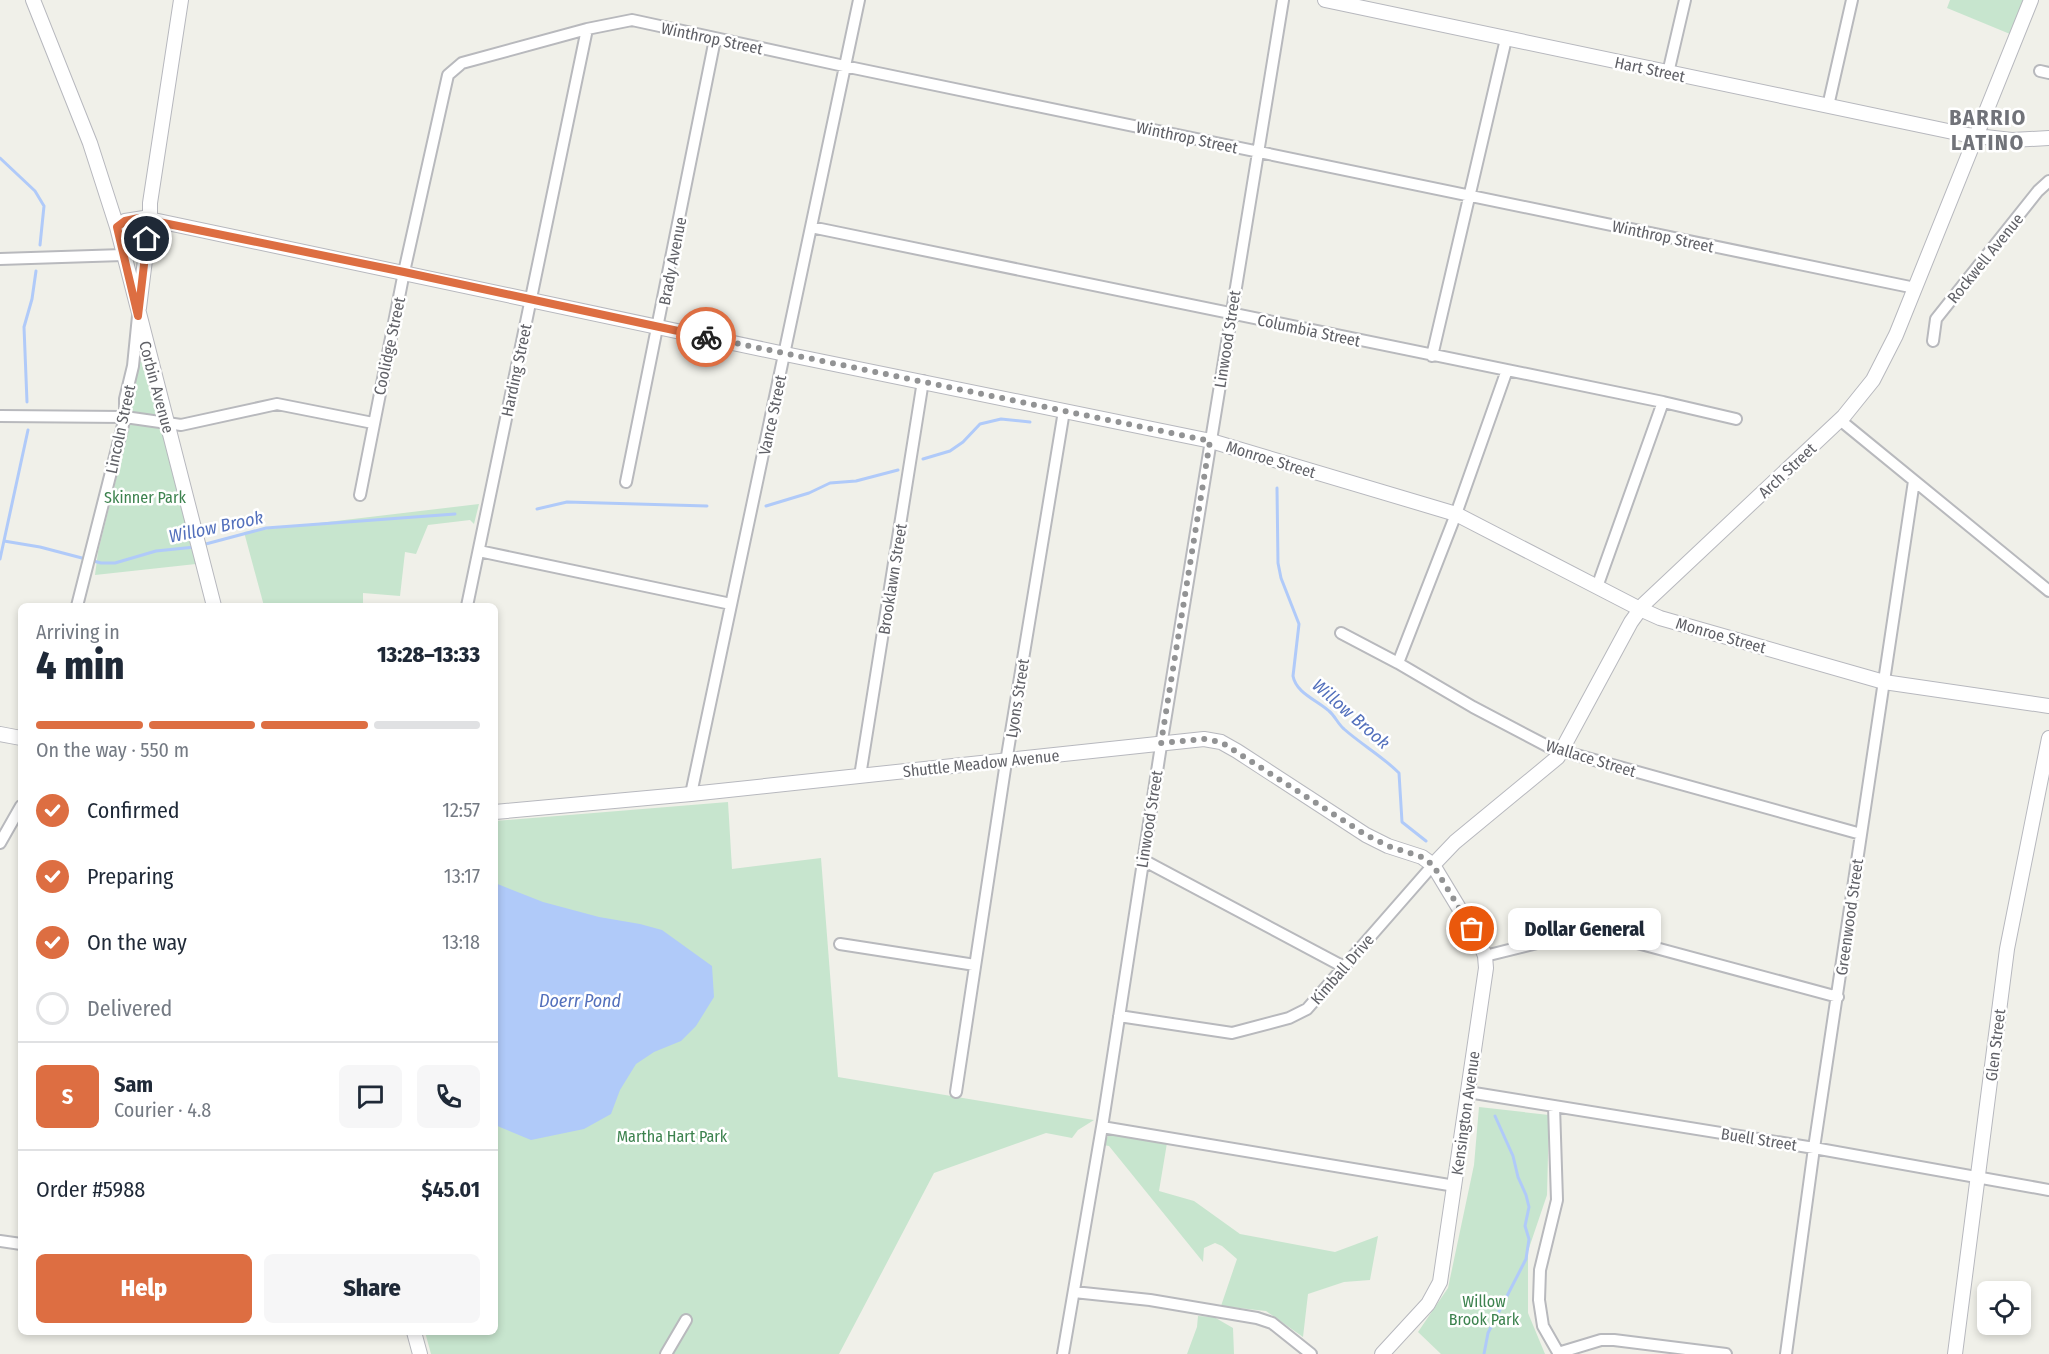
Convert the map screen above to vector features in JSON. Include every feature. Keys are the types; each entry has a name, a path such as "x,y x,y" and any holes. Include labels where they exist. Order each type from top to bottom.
{"street":[{"name":"Corbin Avenue","path":"33,0 90,143 117,227 213,603"},
{"name":"Lincoln Street","path":"78,603 125,417 126,399 133,366 150,203 181,0"},
{"name":"Vance Street","path":"691,794 859,0"},
{"name":"Linwood Street","path":"1063,1354 1102,1127 1161,743 1283,0"},
{"name":"Hart Street","path":"1325,0 1976,137"},
{"path":"1668,73 1685,0"},
{"path":"1828,106 1852,0"},
{"name":"Arch Street","path":"1433,865 1448,848 1553,762 1562,752 1640,609 1840,420 1861,397 1879,370 1915,288 2031,0"},
{"name":"Winthrop Street","path":"462,63 587,29 632,20 1915,288"},
{"name":"Harding Street","path":"468,603 587,29"},
{"name":"Brady Avenue","path":"626,482 659,327 715,39"},
{"path":"1432,356 1506,39"},
{"name":"Coolidge Street","path":"360,495 404,272 448,75 462,63"},
{"path":"1976,137 2012,140 2049,138"},
{"name":"Rockwell Avenue","path":"1933,341 1936,319 2038,191 2049,181"},
{"name":"Monroe Street","path":"117,227 134,230 142,228 150,220 1210,441 1456,514 1660,618 1884,682 2049,706"},
{"name":"Columbia Street","path":"811,226 1736,419"},
{"path":"0,259 123,255"},
{"path":"1398,663 1456,514 1507,370"},
{"name":"Brooklawn Street","path":"860,776 923,381"},
{"path":"1597,587 1663,402"},
{"path":"0,416 125,417 166,424 190,424 277,404 373,423"},
{"name":"Lyons Street","path":"956,1092 1006,762 1064,411"},
{"path":"1840,420 2049,591"},
{"name":"Greenwood Street","path":"1786,1354 1814,1148 1914,481"},
{"path":"479,550 731,604"},
{"name":"Wallace Street","path":"1341,633 1473,707 1562,752 1861,834"},
{"path":"0,734 18,737"},
{"name":"Glen Street","path":"1955,1354 2007,948 2049,738"},
{"name":"Shuttle Meadow Avenue","path":"498,812 1006,762 1204,739 1221,742 1366,835 1388,846 1422,857 1433,865"},
{"path":"0,843 18,811"},
{"path":"1143,860 1344,966"},
{"name":"Kensington Avenue","path":"1382,1354 1428,1304 1437,1291 1442,1276 1485,973 1485,956 1478,938 1433,865"},
{"name":"Kimball Drive","path":"1119,1016 1232,1033 1289,1018 1307,1009 1433,865"},
{"path":"1485,956 1589,930 1838,997"},
{"path":"840,944 975,965"},
{"name":"Buell Street","path":"1468,1092 1814,1148 2049,1190"},
{"path":"1554,1106 1557,1200 1538,1286 1543,1326 1558,1354 1601,1340 1726,1354"},
{"path":"1102,1127 1455,1186"},
{"path":"0,1241 18,1244"},
{"path":"1074,1292 1150,1300 1257,1318 1272,1323 1311,1354"},
{"path":"666,1354 686,1320"},
{"path":"415,1335 420,1354"}],"green space":[{"path":"1950,0 2024,0 2010,34 1947,8"},
{"name":"Skinner Park","path":"141,361 164,437 196,564 95,575 98,552 127,435 128,403 138,364"},
{"path":"479,504 474,524 470,520 428,525 416,554 405,552 400,596 363,593 363,603 263,603 244,532"},
{"name":"Martha Hart Park","path":"728,802 732,869 821,858 838,1077 1094,1120 1078,1130 1072,1138 1046,1133 934,1173 839,1354 431,1354 426,1335 498,1335 498,821"},
{"name":"Willow Brook Park","path":"1479,1107 1549,1115 1547,1195 1528,1251 1528,1313 1545,1354 1441,1354 1418,1332 1448,1288 1474,1165"},
{"path":"1109,1134 1167,1143 1159,1191 1194,1201 1240,1234 1335,1252 1378,1236 1370,1280 1344,1282 1308,1294 1303,1337 1266,1311 1221,1306 1237,1259 1215,1243 1204,1248 1203,1262 1109,1146 1103,1145"},
{"path":"1198,1316 1214,1317 1233,1328 1234,1354 1187,1354 1197,1327"}],"water":[{"name":"Doerr Pond","path":"498,884 543,902 662,930 712,966 714,997 696,1026 681,1041 654,1052 636,1064 620,1090 611,1114 584,1129 531,1140 498,1126"}],"waterway":[{"path":"0,158 35,191 44,206 40,245"},
{"path":"27,402 24,327 32,299 36,271"},
{"name":"Willow Brook","path":"923,459 950,451 963,442 980,424 1001,419 1030,422"},
{"path":"0,559 28,430"},
{"name":"Willow Brook","path":"766,506 809,493 830,483 856,481 898,470"},
{"name":"Willow Brook","path":"1277,488 1278,563 1281,578 1299,624 1293,676 1295,682 1303,692 1331,713 1344,729 1399,773 1402,822 1426,841"},
{"name":"Willow Brook","path":"537,509 567,502 707,506"},
{"name":"Willow Brook","path":"202,545 266,528 455,514"},
{"name":"Willow Brook","path":"4,541 40,547 101,563 115,563 156,551 195,547"},
{"name":"Willow Brook","path":"1484,1354 1488,1333 1526,1259 1529,1239 1525,1226 1529,1207 1526,1195 1518,1177 1513,1156 1495,1116"}],"way so far":[{"path":"706,337 1210,441 1161,743 1204,739 1221,742 1366,835 1388,846 1426,859 1433,865 1472,929"}],"place":[{"name":"Dollar General","path":"1472,929"}],"district":[{"name":"BARRIO LATINO","path":"1988,130"}],"route":[{"path":"147,239 138,316 117,227 125,221 144,218 706,337"}]}
